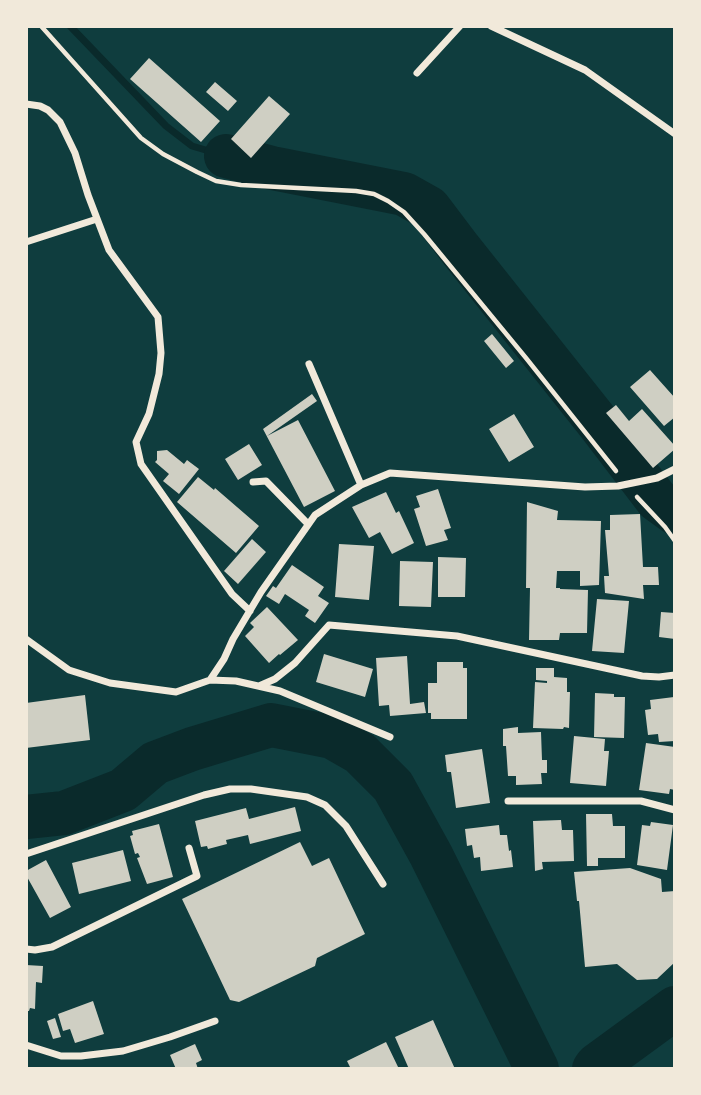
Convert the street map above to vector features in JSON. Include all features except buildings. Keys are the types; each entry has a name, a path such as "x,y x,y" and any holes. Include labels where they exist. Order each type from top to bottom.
{"street":[{"path":"417,73 460,26"},
{"path":"496,27 585,70 675,134"},
{"path":"26,104 48,110 60,122 75,153 109,250 158,317 161,354 159,374 149,414 136,442 141,464 232,594 250,611"},
{"path":"26,242 97,219"},
{"path":"309,364 361,485"},
{"path":"210,680 269,580 308,524 315,515 361,485 390,473 585,487 630,484 657,478 675,469"},
{"path":"253,482 266,481 308,524"},
{"path":"259,686 275,679 295,663 329,625 457,636 642,676 675,675"},
{"path":"26,639 69,670 110,683 176,692 210,680 236,681 280,691 390,737"},
{"path":"26,854 204,795 230,789 251,789 307,797 325,805 346,826 383,884"},
{"path":"508,801 641,801 675,810"},
{"path":"26,949 52,947 197,876 189,848"},
{"path":"26,1045 61,1056 123,1051 215,1021"}],"path":[{"path":"41,26 141,138 163,154 197,172 216,181 241,185 347,190 374,194 404,212 675,541"}],"waterway":[{"path":"70,26 166,126 192,146 226,156"},
{"path":"226,156 272,168 404,194 429,208 657,500 675,513"},
{"path":"26,817 64,813 123,790 155,763 271,725 332,737 360,753 393,786 431,855 537,1069"},
{"path":"594,1069 675,1008"}]}
